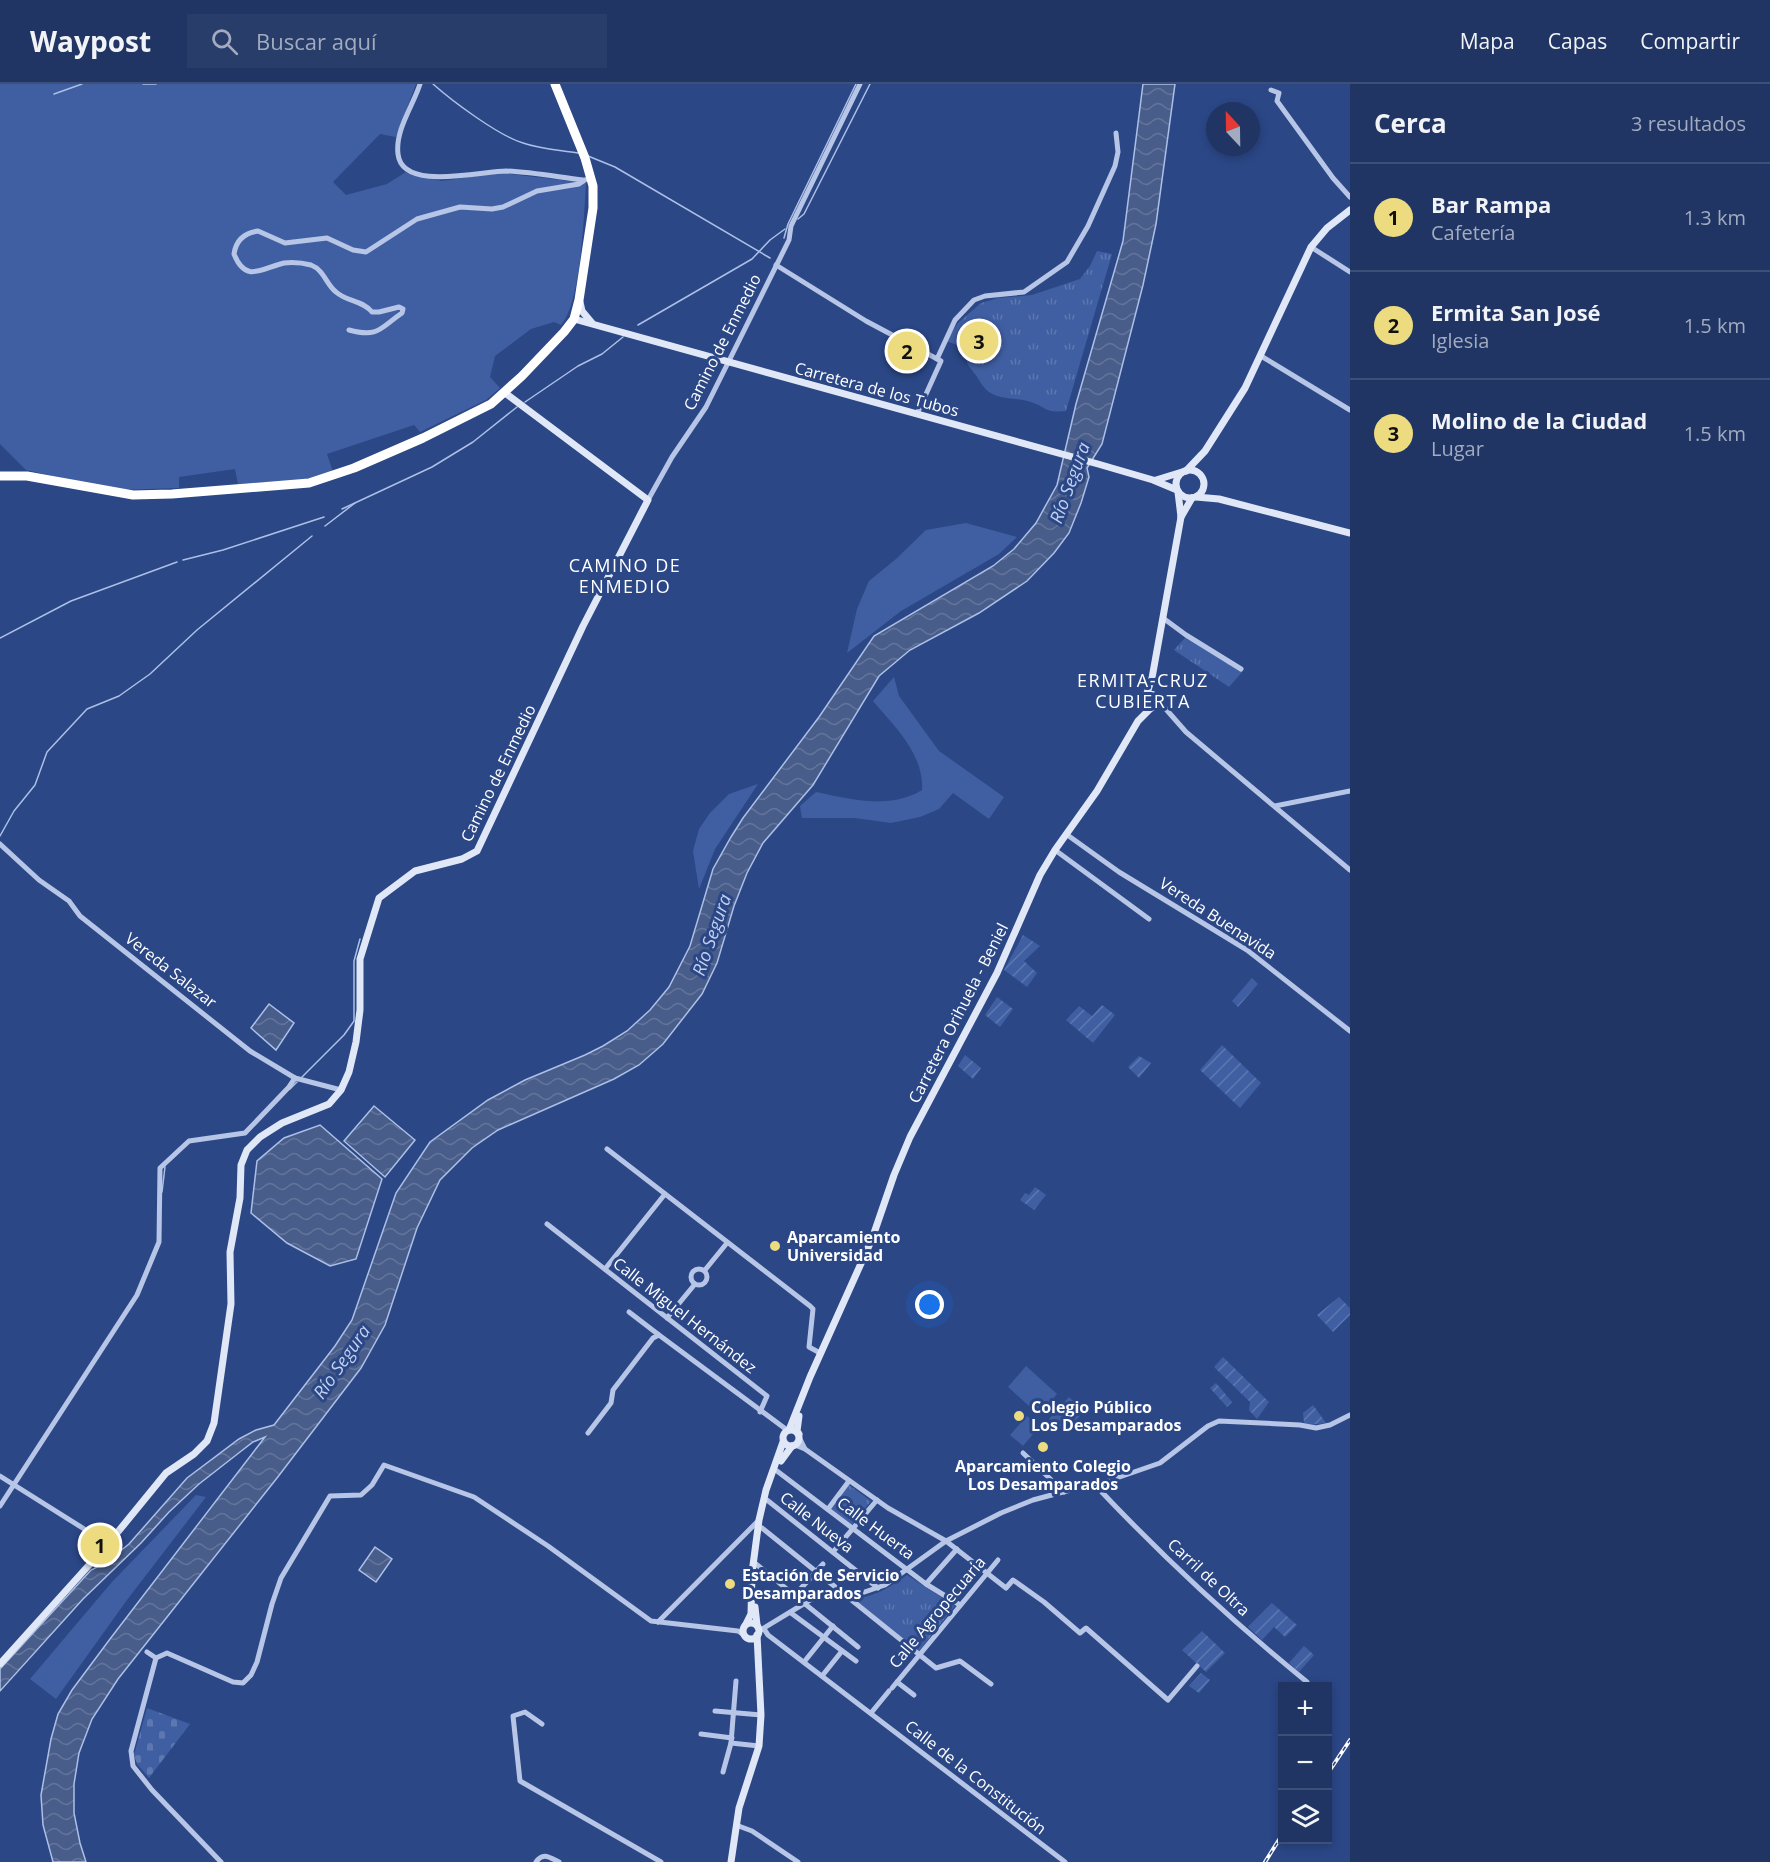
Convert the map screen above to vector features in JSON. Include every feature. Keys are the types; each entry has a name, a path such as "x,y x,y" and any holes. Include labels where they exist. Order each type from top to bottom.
{"highway":[{"path":"0,476 27,477 133,495 309,483 339,474 423,438 480,410 505,393 564,332 574,319 579,300 593,208 589,181 555,84"}],"main road":[{"path":"1350,210 1327,228 1311,248 1245,388 1205,451 1176,481 1177,491 1184,497 1219,499 1350,533"},
{"path":"579,300 582,311 594,325"},
{"name":"Carretera de los Tubos","path":"574,319 1098,464 1153,480 1177,491"},
{"name":"Carretera de los Tubos","path":"564,332 576,326 594,325"},
{"path":"505,393 648,500"},
{"path":"1205,451 1200,465 1203,487 1219,499"},
{"path":"1153,480 1160,480 1185,471 1195,471 1202,477"},
{"path":"1194,497 1203,487"},
{"name":"Carretera Orihuela - Beniel","path":"745,1625 751,1614 752,1573 767,1500 783,1458 796,1441 799,1413 910,1137 997,973 1040,875 1097,791 1138,721 1152,678 1181,518 1177,491"},
{"name":"Carretera Orihuela - Beniel","path":"1181,518 1194,497"},
{"name":"Camino de Enmedio","path":"0,1664 108,1544 166,1473 194,1454 207,1441 214,1423 231,1304 230,1252 240,1198 241,1166 247,1150 260,1137 282,1123 329,1104 341,1090 350,1072 356,1042 360,1010 360,959 379,898 415,871 462,859 477,851 583,626 648,500"},
{"name":"Carretera Orihuela - Beniel","path":"1152,678 1156,698"},
{"path":"1150,694 1156,698 1152,708 1144,700 1150,694"},
{"name":"Carretera Orihuela - Beniel","path":"1138,721 1152,708"},
{"name":"Carretera Orihuela - Beniel","path":"788,1430 860,1266"},
{"path":"788,1430 795,1430 796,1441 787,1445 783,1442 783,1437 788,1430"},
{"name":"Carretera Orihuela - Beniel","path":"731,1862 739,1808 759,1746 761,1715 757,1655 759,1630 756,1564 759,1520 766,1490 783,1442"},
{"path":"752,1623 759,1630 754,1638 743,1635 745,1625 752,1623"},
{"name":"Carretera Orihuela - Beniel","path":"743,1635 757,1655"}],"street":[{"path":"420,84 399,136 398,155 403,166 409,171 441,178 508,171 589,181"},
{"name":"Camino de Enmedio","path":"648,500 672,457 701,417 729,363 789,240 791,225 860,84"},
{"path":"1277,84 1271,92 1279,93 1277,101 1333,178 1350,197"},
{"path":"937,359 955,320 974,300 985,296 1024,292 1067,262 1088,226 1116,166 1119,148 1116,133"},
{"path":"349,330 360,333 377,332 402,313 403,309 399,307 372,312 360,302 340,296 319,269 306,264 284,263 264,271 248,271 242,268 234,254 237,242 243,235 258,231 285,243 327,238 353,250 366,252 417,219 460,207 492,209 503,207 537,191 589,181"},
{"path":"1311,248 1350,272"},
{"path":"776,265 866,321 941,361 917,414"},
{"path":"1261,356 1350,410"},
{"path":"1163,618 1241,669"},
{"path":"1156,698 1165,710 1204,748 1350,870"},
{"path":"1152,708 1165,710"},
{"path":"1275,806 1350,791"},
{"name":"Vereda Buenavida","path":"1066,834 1119,872 1247,950 1350,1031"},
{"name":"Vereda Salazar","path":"0,844 39,880 69,901 80,916 250,1051 295,1078 341,1090"},
{"path":"1055,850 1149,919"},
{"path":"0,1506 137,1295 159,1242 160,1168 189,1141 245,1133 295,1078"},
{"path":"607,1149 813,1309 809,1347 820,1353"},
{"path":"606,1269 665,1194"},
{"name":"Calle Miguel Hernández","path":"547,1224 766,1396 760,1412"},
{"path":"705,1270 727,1243"},
{"path":"697,1269 705,1270 708,1275 707,1281 703,1284 695,1284 691,1280 692,1272 697,1269"},
{"path":"667,1318 695,1284"},
{"path":"629,1312 760,1412 788,1430"},
{"path":"588,1432 611,1403 613,1390 653,1338 659,1335"},
{"path":"759,1630 819,1596 850,1597 878,1588 908,1570 946,1541 1001,1513 1033,1500 1074,1489 1097,1486 1160,1463 1208,1426 1218,1421 1317,1428 1330,1425 1350,1415"},
{"path":"796,1441 877,1500 946,1541 1006,1588 1013,1580 1080,1633 1086,1628 1168,1700 1197,1666"},
{"path":"1023,1453 1064,1492"},
{"path":"156,1658 167,1653 233,1682 243,1683 247,1680 257,1662 281,1578 330,1496 361,1495 372,1485 384,1465 474,1497 548,1546 651,1621 743,1635"},
{"name":"Calle Huerta","path":"777,1471 926,1584 960,1605"},
{"path":"0,1476 108,1544"},
{"path":"828,1509 849,1481"},
{"name":"Carril de Oltra","path":"1097,1486 1166,1556 1278,1659 1307,1682"},
{"name":"Calle Nueva","path":"767,1500 878,1588"},
{"path":"834,1552 877,1500"},
{"path":"658,1622 759,1520"},
{"path":"749,1529 760,1531 817,1570 936,1668 960,1661 991,1684"},
{"path":"926,1584 957,1549"},
{"name":"Calle Agropecuaria","path":"871,1713 998,1560"},
{"path":"756,1564 858,1647"},
{"path":"794,1596 823,1564"},
{"path":"791,1613 856,1661"},
{"path":"804,1662 833,1626"},
{"name":"Calle de la Constitución","path":"759,1630 1065,1862"},
{"path":"822,1676 842,1651"},
{"path":"147,1652 156,1658"},
{"path":"156,1658 131,1751 133,1766 152,1790 221,1862"},
{"path":"723,1772 731,1740 736,1681"},
{"name":"Calle Agropecuaria","path":"897,1682 914,1695"},
{"path":"715,1711 761,1715"},
{"path":"542,1724 525,1712 513,1716 520,1781 661,1862"},
{"path":"700,1734 759,1746"},
{"path":"736,1824 752,1831 798,1862"},
{"path":"536,1862 540,1856 544,1855 559,1862"}],"green space":[{"path":"0,84 416,84 396,137 380,134 333,182 346,195 387,184 406,172 441,181 501,173 586,183 580,258 568,314 561,325 554,322 531,329 495,356 490,377 500,388 486,400 420,432 414,425 327,454 333,472 306,480 238,484 235,469 179,477 179,488 116,490 26,470 0,444"},
{"path":"1097,251 1112,254 1066,411 1050,411 1025,400 999,397 988,391 967,363 968,349 946,341 958,323 981,303 998,298 1032,295 1080,279 1090,266"},
{"path":"966,523 1017,537 999,554 901,611 847,653 857,609 869,581 926,530"},
{"path":"1185,638 1243,671 1229,687 1174,650"},
{"path":"894,677 899,696 939,751 1004,797 989,819 953,793 939,809 920,817 891,823 855,818 802,818 800,806 816,792 856,800 883,801 897,800 922,790 921,777 913,753 899,731 873,701"},
{"path":"758,784 715,849 699,889 693,851 699,829 710,813 729,794"},
{"path":"1023,935 1040,946 1024,961 1037,973 1027,987 1004,970"},
{"path":"1252,978 1258,984 1238,1007 1232,1001"},
{"path":"997,997 1013,1009 1000,1027 985,1015"},
{"path":"1102,1005 1115,1015 1093,1043 1066,1020 1079,1006 1092,1016"},
{"path":"1222,1045 1261,1083 1240,1108 1200,1070"},
{"path":"965,1055 981,1068 973,1079 958,1066"},
{"path":"1139,1056 1151,1063 1139,1078 1128,1067"},
{"path":"1035,1187 1046,1195 1034,1210 1020,1200 1025,1193 1029,1195"},
{"path":"1339,1297 1350,1308 1350,1315 1333,1332 1317,1315"},
{"path":"1223,1357 1269,1402 1257,1419 1249,1410 1250,1402 1214,1367"},
{"path":"1026,1366 1057,1394 1039,1415 1008,1387"},
{"path":"1216,1383 1232,1402 1227,1407 1210,1388"},
{"path":"1069,1397 1084,1411 1065,1433 1049,1419"},
{"path":"1313,1405 1326,1423 1310,1425 1304,1423 1303,1413"},
{"path":"1027,1416 1040,1426 1023,1446 1010,1435"},
{"path":"849,1485 871,1501 852,1525 831,1509"},
{"path":"196,1495 206,1497 127,1600 56,1699 30,1679 112,1582"},
{"path":"907,1575 955,1606 919,1651 854,1599 882,1591"},
{"path":"1272,1603 1297,1625 1285,1637 1274,1627 1262,1640 1248,1627"},
{"path":"1202,1631 1225,1653 1206,1672 1182,1650"},
{"path":"1304,1646 1314,1655 1299,1672 1289,1663"},
{"path":"1201,1673 1210,1680 1199,1693 1189,1686"},
{"path":"147,1708 190,1724 149,1778 137,1764 134,1755"}],"water":[{"name":"Río Segura","path":"1143,84 1175,84 1156,224 1143,285 1102,444 1087,468 1089,477 1069,533 1054,553 1027,581 979,613 910,650 879,676 813,785 763,843 747,873 734,906 717,963 702,994 663,1044 639,1065 614,1079 498,1130 472,1148 440,1180 417,1228 385,1325 361,1368 118,1679 92,1719 79,1753 74,1784 74,1813 86,1862 53,1862 43,1825 41,1795 58,1714 72,1690 110,1639 265,1437 253,1442 199,1484 169,1512 141,1543 83,1599 0,1691 0,1669 91,1570 105,1563 129,1544 187,1478 239,1439 256,1430 274,1425 335,1346 352,1320 396,1193 430,1142 488,1100 525,1080 603,1046 627,1031 650,1010 669,987 690,946 713,869 731,837 819,717 874,636 993,566 1014,549 1036,523 1057,485 1076,404 1123,241"},
{"path":"269,1004 294,1023 276,1050 251,1028"},
{"path":"374,1106 415,1140 385,1177 344,1141"},
{"path":"320,1125 382,1179 356,1259 330,1266 287,1243 251,1213 257,1161 284,1138"},
{"path":"375,1547 392,1559 376,1582 359,1570"}],"waterway":[{"path":"54,94 82,84"},
{"path":"143,84 156,84"},
{"path":"433,84 476,117 513,139 536,147 578,153"},
{"path":"784,238 788,224 856,84"},
{"path":"798,219 804,214 870,84"},
{"path":"588,156 615,167 770,258"},
{"path":"638,325 752,259 770,240 785,229"},
{"path":"525,402 578,366 602,354 623,337"},
{"path":"342,509 432,467 473,442 517,407"},
{"path":"325,526 355,503"},
{"path":"183,560 223,550 324,517"},
{"path":"0,836 14,811 35,785 47,752 87,709 119,696 150,674 197,630 312,536"},
{"path":"0,638 71,601 177,562"},
{"path":"302,1077 344,1035 354,1021 354,961 360,939"},
{"path":"290,1089 297,1082"},
{"path":"162,1192 165,1167"}],"railway":[{"path":"1332,1767 1350,1740"},
{"path":"1265,1862 1278,1841"}],"place":[{"name":"Molino de la Ciudad","path":"979,341"},
{"name":"Ermita San José","path":"907,351"},
{"name":"Aparcamiento Universidad","path":"775,1246"},
{"name":"Colegio Público Los Desamparados","path":"1019,1416"},
{"name":"Aparcamiento Colegio Los Desamparados","path":"1043,1447"},
{"name":"Bar Rampa","path":"100,1545"},
{"name":"Estación de Servicio Desamparados","path":"730,1584"}],"district":[{"name":"CAMINO DE ENMEDIO","path":"625,576"},
{"name":"ERMITA-CRUZ CUBIERTA","path":"1143,691"}]}
